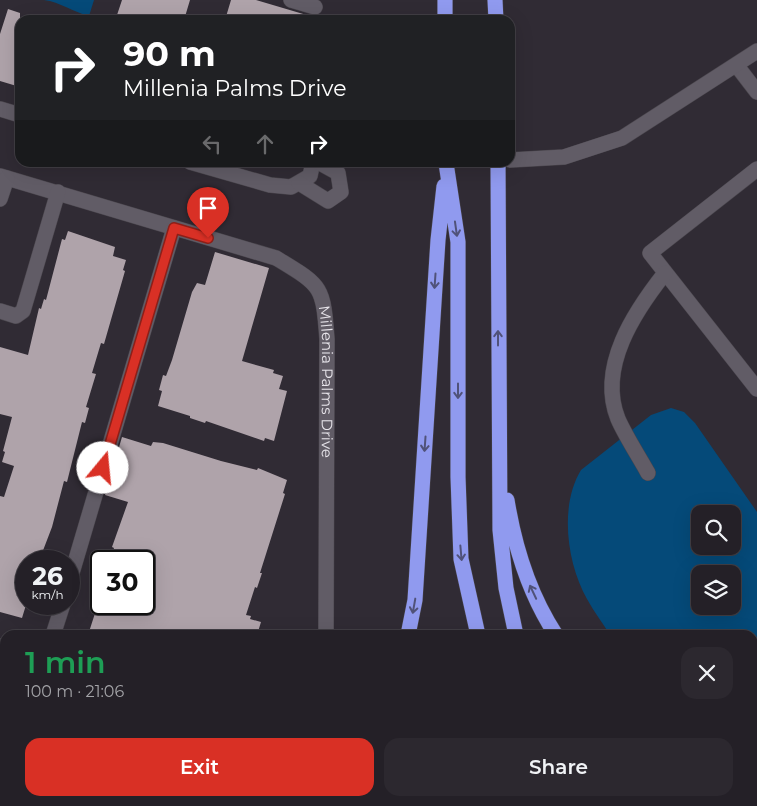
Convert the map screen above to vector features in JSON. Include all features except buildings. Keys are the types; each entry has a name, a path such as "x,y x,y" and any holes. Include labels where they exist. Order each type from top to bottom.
{"highway":[{"path":"445,0 445,15"},
{"path":"495,0 496,15"},
{"path":"409,630 415,600 438,240 446,167"},
{"path":"447,167 458,242 458,493 461,559 477,630"},
{"path":"498,167 500,530 506,588 515,630"},
{"path":"499,439 509,516 520,562 553,630"}],"street":[{"path":"291,0 315,9"},
{"path":"515,160 564,158 622,138 737,66 757,51"},
{"path":"737,66 757,92"},
{"path":"0,109 15,114"},
{"path":"207,167 270,185 291,187 310,176 313,167"},
{"path":"299,183 328,201 341,192 338,173 327,167"},
{"path":"757,169 650,253 757,389"},
{"name":"Millenia Palms Drive","path":"0,199 3,176 276,258 313,280 324,302 326,339 326,630"},
{"path":"0,311 16,316 23,312 58,192"},
{"path":"79,550 174,228"},
{"path":"648,473 618,419 612,385 621,346 630,324 640,304 665,272"},
{"path":"55,630 59,615"}],"water":[{"path":"44,0 94,0 89,15"},
{"path":"671,408 684,412 695,423 757,512 757,630 607,630 580,585 571,552 568,535 568,517 574,484 581,470 651,415"}],"route":[{"path":"103,468 174,228 208,238"}]}
